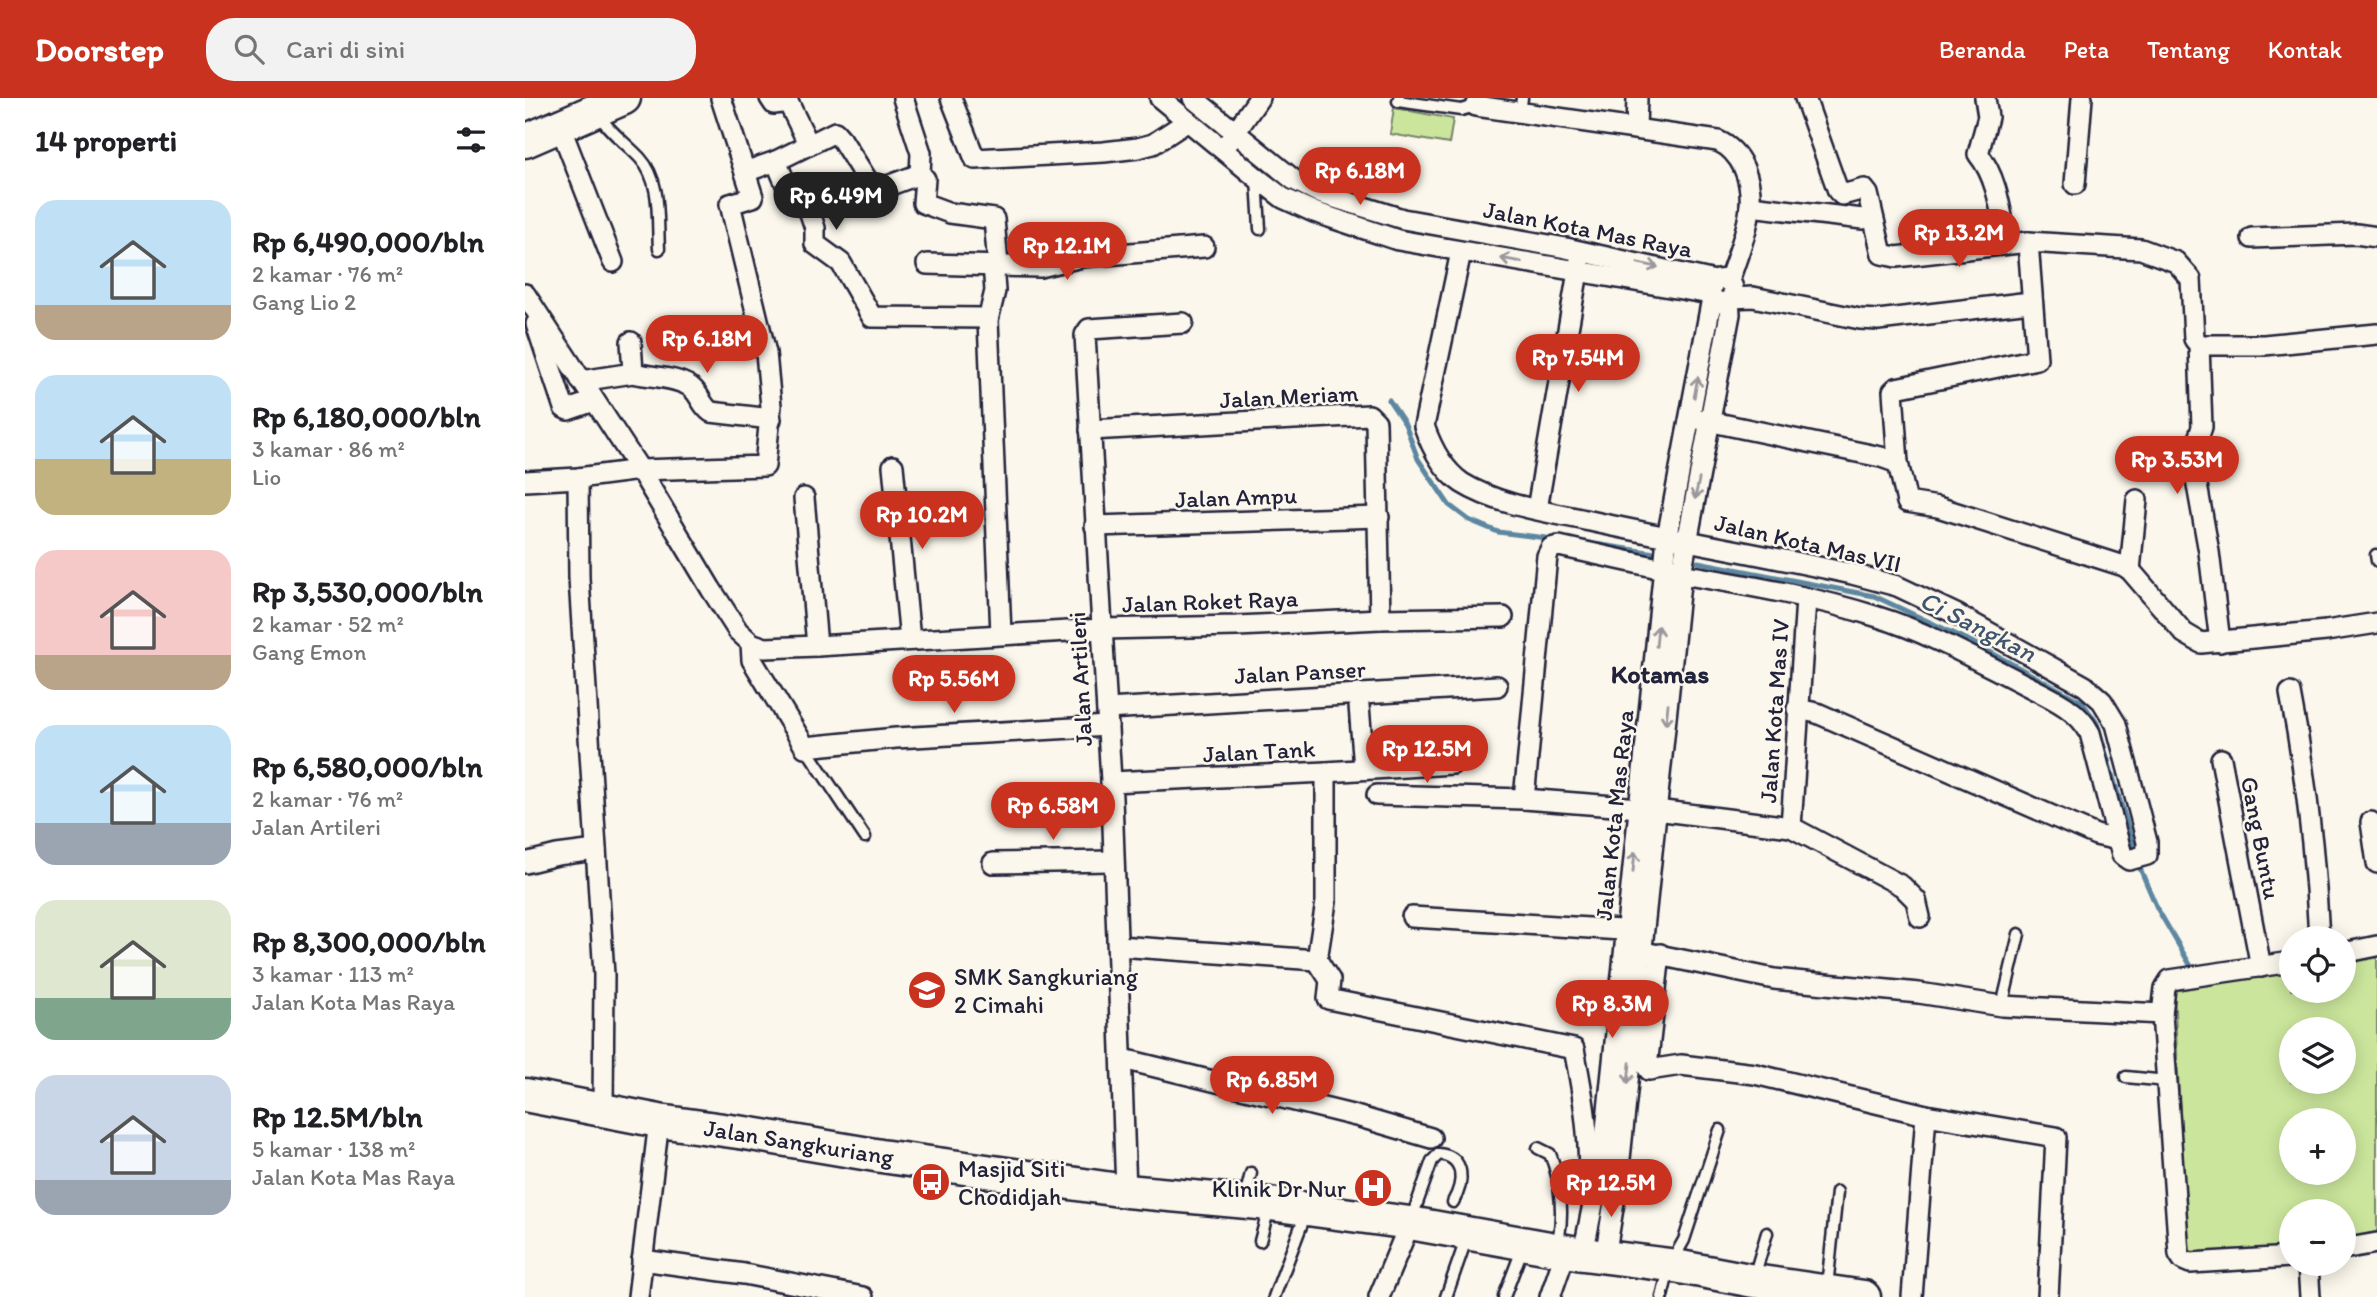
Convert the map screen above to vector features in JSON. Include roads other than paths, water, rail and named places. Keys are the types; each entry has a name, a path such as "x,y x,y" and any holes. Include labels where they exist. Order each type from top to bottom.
{"main road":[{"path":"525,141 610,104"},
{"name":"Jalan Sangkuriang","path":"525,1095 659,1121 1126,1191 1255,1193 1307,1209 1409,1223 1577,1253 1670,1265 1738,1282 1864,1297"}],"street":[{"path":"525,481 640,470 753,466 763,468 771,419 766,353 730,204 753,197 721,98"},
{"path":"770,98 774,104 788,102 809,145"},
{"path":"903,98 921,153 920,174 925,179 923,203 950,213 994,219 995,291 988,317 1001,634"},
{"path":"951,98 975,159 1138,148 1153,144 1188,121"},
{"name":"Jalan Kota Mas Raya","path":"1160,98 1283,198 1314,212 1398,240 1579,272 1723,290"},
{"name":"Jalan Kota Mas Raya","path":"1193,98 1294,180 1322,194 1403,219 1581,252 1723,290"},
{"path":"1223,150 1259,98"},
{"path":"1636,129 1637,98"},
{"path":"1805,98 1838,191 1842,195 1864,189 1868,194 1882,254 1896,257 2028,242 2141,249 2176,262 2191,279 2194,339 2199,345 2202,427 2192,457 2209,552 2220,642"},
{"path":"1985,98 1988,117 1978,154 1985,163 1996,191 2007,243"},
{"path":"2074,184 2082,98"},
{"path":"1472,107 1521,105 1636,129 1718,141 1731,147 1746,174 1750,206 1736,260 1723,290 1860,319 1878,320 2022,303"},
{"path":"559,126 613,262"},
{"path":"745,172 776,161 835,132 874,191 920,174"},
{"path":"776,161 787,187 798,194 810,213 815,228 815,244 841,263 872,317 988,317"},
{"path":"1750,206 1863,219"},
{"path":"2252,237 2356,234 2377,237"},
{"path":"2028,242 2037,359 1896,388 1893,394 1898,463 1905,498 1911,504 1938,507 2130,570 2184,633 2201,643 2377,623"},
{"path":"927,264 1040,267 1082,257 1204,247"},
{"name":"Jalan Kota Mas VII","path":"1461,252 1424,426 1430,443 1444,465 1459,481 1481,494 1537,509 1667,538 1828,569 1897,586 1956,614 2085,686 2102,701 2116,724 2148,851 2144,857 2125,859 2118,840"},
{"path":"1537,509 1581,252"},
{"name":"Jalan Kota Mas Raya","path":"1612,1151 1672,571 1667,538 1691,417 1723,290"},
{"name":"Jalan Kota Mas Raya","path":"1672,571 1687,542 1711,421 1730,314 1723,290"},
{"path":"525,293 564,408 568,410 594,401"},
{"name":"Jalan Artileri","path":"1126,1191 1111,790 1086,332 1089,329 1183,323"},
{"path":"535,324 581,381 640,470 738,631 751,643 752,660 805,747"},
{"path":"2199,345 2264,345 2377,334"},
{"path":"631,342 632,373"},
{"path":"581,381 632,373 685,383 696,392 704,407 711,412 771,419"},
{"name":"Jalan Meriam","path":"1090,430 1369,415 1376,422 1380,619"},
{"path":"1691,417 1881,457 1898,463"},
{"path":"894,466 910,640"},
{"path":"578,478 579,578 604,975 603,1111"},
{"path":"804,498 817,646"},
{"path":"2130,570 2137,500"},
{"name":"Jalan Ampu","path":"1095,526 1379,517"},
{"path":"1524,799 1546,556 1551,548 1559,546 1879,617 1949,646 2062,704 2084,721 2090,733 2118,840 2095,835 1817,713 1797,709"},
{"name":"Jalan Kota Mas IV","path":"1791,827 1806,599"},
{"name":"Jalan Roket Raya","path":"751,643 765,648 1102,629 1503,617"},
{"name":"Jalan Panser","path":"805,747 1358,694 1497,686"},
{"path":"2290,693 2301,749 2315,852 2318,926"},
{"path":"1358,694 1364,768"},
{"name":"Gang Buntu","path":"2221,759 2261,967"},
{"name":"Jalan Tank","path":"1111,790 1364,768 1452,764"},
{"path":"1326,772 1326,902 1317,960 1330,980 1328,999 1574,1049 1584,1108 1589,1170 1587,1202 1577,1253 1550,1297"},
{"path":"1377,795 1524,799 1649,809 1791,827 1902,886 1916,900 1920,917"},
{"path":"2371,822 2377,863"},
{"path":"525,863 557,855 596,850"},
{"path":"993,863 1112,861"},
{"path":"1412,917 1635,931"},
{"name":"Jalan Kota Mas Raya","path":"1577,1253 1612,1151 1651,953 1635,931"},
{"path":"1118,946 1317,960"},
{"path":"2356,950 2377,946"},
{"path":"2048,1297 2056,1137 1926,1115 1755,1074 1681,1066 1649,1070 1651,953 1774,979 1919,993 2002,1006 2162,1014"},
{"path":"2279,964 2170,980 2165,988 2162,1014 2179,1254 2190,1263 2279,1257"},
{"path":"1123,1059 1356,1116 1431,1138"},
{"path":"1912,1297 1926,1115"},
{"path":"638,1297 659,1121"},
{"path":"1379,1297 1409,1223"},
{"path":"2356,1247 2377,1243"},
{"path":"642,1260 744,1274 863,1297"},
{"path":"2309,1276 2310,1297"}],"lane":[{"path":"1399,98 1472,107"},
{"path":"610,104 606,126 640,158 655,182 659,249"},
{"path":"1257,178 1260,229"},
{"path":"805,747 865,837"},
{"path":"1072,800 1111,790"},
{"path":"2002,1006 2019,934"},
{"path":"2126,1076 2167,1081"},
{"path":"1662,1297 1670,1265 1684,1240 1720,1130"},
{"path":"1538,1148 1550,1154 1557,1171 1562,1225 1577,1253"},
{"path":"1409,1223 1432,1161 1440,1154 1451,1155 1458,1162 1460,1175 1453,1202"},
{"path":"1826,1291 1837,1192"},
{"path":"1255,1193 1260,1241"},
{"path":"1275,1297 1307,1209"},
{"path":"1445,1297 1469,1233"},
{"path":"1738,1282 1767,1233"},
{"path":"1504,1297 1525,1243"}],"waterway":[{"name":"Ci Sangkan","path":"1389,400 1405,424 1418,459 1449,505 1469,520 1498,532 1554,539"},
{"name":"Ci Sangkan","path":"1588,543 1655,553"},
{"name":"Ci Sangkan","path":"1698,562 1874,596 1966,639 2082,702 2097,723 2135,851"},
{"name":"Ci Sangkan","path":"2139,866 2157,908 2192,968 2196,968"}],"place":[{"name":"SMK Sangkuriang 2 Cimahi","path":"927,990"},
{"name":"Masjid Siti Chodidjah","path":"931,1182"},
{"name":"Klinik Dr Nur","path":"1373,1188"}],"district":[{"name":"Kotamas","path":"1660,674"}]}
